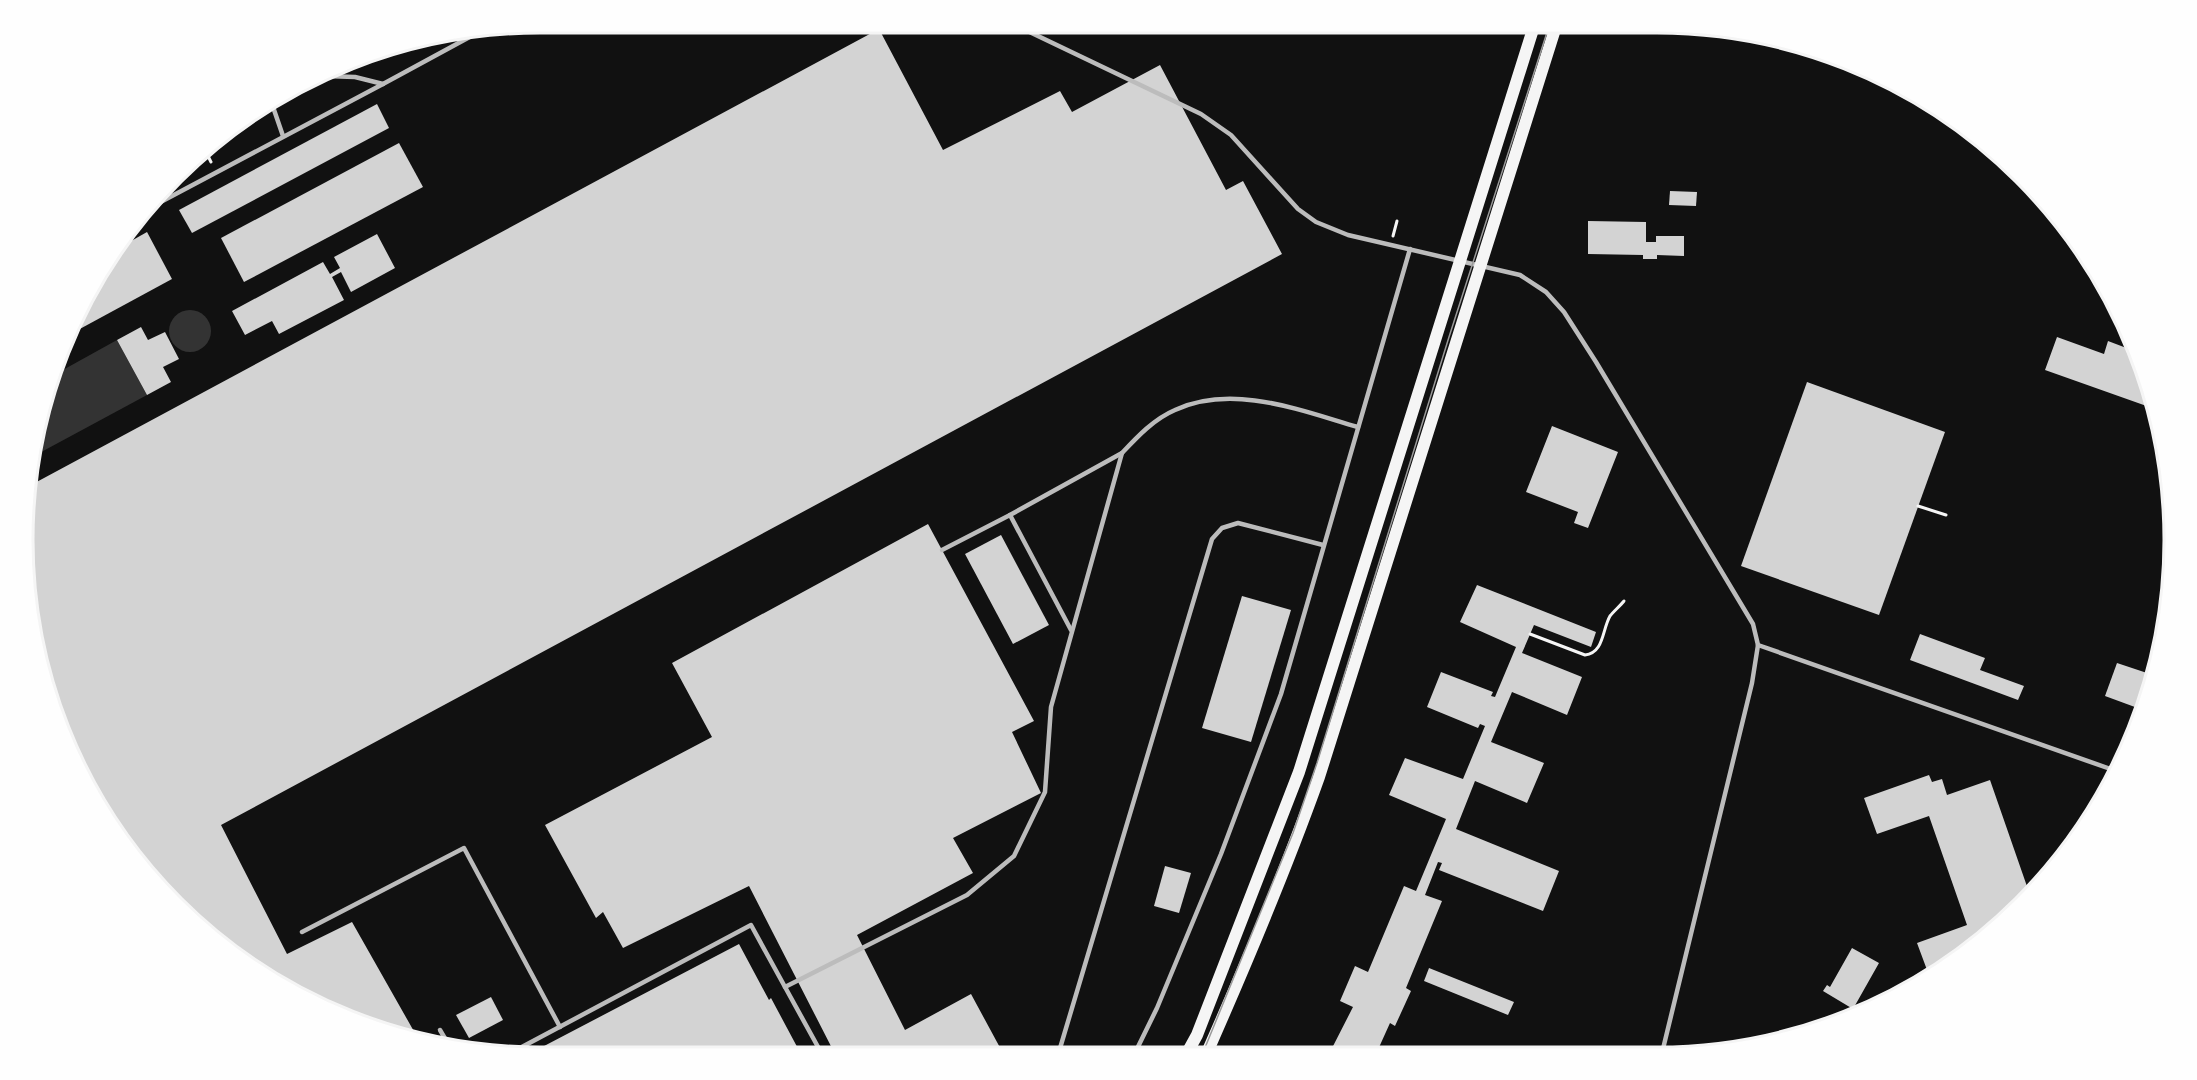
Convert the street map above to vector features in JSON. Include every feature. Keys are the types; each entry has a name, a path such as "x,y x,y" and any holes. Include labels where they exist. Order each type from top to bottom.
{"main road":[{"path":"1190,1047 1197,1035 1299,772 1532,33"},
{"path":"1209,1047 1286,869 1319,777 1554,33"}],"lane":[{"path":"1032,33 1201,114 1231,135 1298,209 1316,222 1348,234 1520,275 1546,292 1564,312 1596,362 1753,624 1758,645 1749,695 1664,1047"},
{"path":"165,199 467,38"},
{"path":"336,76 355,77 383,84"},
{"path":"274,109 283,136"},
{"path":"1138,1047 1157,1008 1221,854 1277,704 1410,249"},
{"path":"942,550 1010,516 1122,453 1145,429 1175,410 1204,400 1263,400 1358,427"},
{"path":"785,987 967,895 1014,856 1045,792 1051,707 1122,453"},
{"path":"1010,516 1072,630"},
{"path":"1060,1047 1212,539 1222,528 1238,523 1323,545"},
{"path":"1758,645 2110,769"},
{"path":"302,932 464,848 560,1027"},
{"path":"523,1046 751,925 819,1047"},
{"path":"440,1030 444,1038"}],"path":[{"path":"1390,244 1397,221"},
{"path":"1918,506 1946,515"},
{"path":"1530,634 1589,655 1598,649 1610,617 1624,601"}],"shaded area":[{"path":"190,310 205,316 211,331 205,346 190,352 175,346 169,331 175,316"},
{"path":"117,340 147,395 41,452 50,409 63,370"}],"building":[{"path":"872,33 881,33 943,150 1060,91 1072,112 1160,65 1226,190 1243,181 1282,254 221,825 287,954 352,922 414,1031 377,1020 316,995 258,962 181,899 118,822 85,764 60,703 50,671 37,606 34,573 33,540 36,482"},
{"path":"377,104 389,128 192,233 179,210"},
{"path":"399,143 423,187 244,282 221,238"},
{"path":"1670,191 1697,192 1696,206 1669,205"},
{"path":"1588,221 1646,222 1646,242 1656,242 1656,236 1684,236 1684,256 1657,255 1657,259 1643,259 1643,255 1588,254"},
{"path":"147,232 172,279 79,329 101,286 130,242"},
{"path":"377,234 395,268 351,292 341,272 332,277 344,300 279,334 272,321 245,335 232,311 323,262 330,274 340,268 334,257"},
{"path":"141,327 148,340 165,332 179,359 163,367 171,382 147,395 117,340"},
{"path":"2057,337 2104,354 2108,341 2126,348 2146,406 2045,370"},
{"path":"1807,382 1945,432 1879,615 1741,566"},
{"path":"1552,426 1618,452 1588,528 1574,523 1578,512 1526,492"},
{"path":"928,524 1034,721 1012,732 1041,793 953,838 973,873 857,935 905,1030 971,994 1000,1047 831,1047 749,886 623,948 603,912 596,918 545,825 712,737 672,663"},
{"path":"1001,535 1049,625 1013,644 965,554"},
{"path":"1477,585 1596,632 1591,647 1534,625 1522,653 1582,677 1567,715 1512,692 1491,742 1544,763 1527,803 1475,781 1456,829 1559,871 1543,911 1439,870 1442,863 1438,862 1425,895 1442,901 1406,988 1411,991 1395,1026 1390,1023 1379,1047 1333,1047 1353,1007 1340,1001 1355,966 1368,972 1404,886 1416,891 1446,819 1389,795 1405,758 1463,779 1485,726 1480,724 1478,728 1427,707 1441,672 1493,692 1491,696 1495,697 1516,647 1460,622"},
{"path":"1242,596 1291,610 1251,742 1202,728"},
{"path":"1920,634 1985,658 1980,670 2024,686 2018,700 1910,660"},
{"path":"2117,663 2146,673 2135,707 2105,696"},
{"path":"1929,775 1932,782 1942,779 1947,795 1990,780 2027,886 2016,899 1966,942 1927,969 1917,943 1967,925 1929,816 1877,834 1864,798"},
{"path":"1165,866 1191,873 1179,913 1154,906"},
{"path":"739,944 797,1047 542,1047"},
{"path":"1852,948 1879,963 1854,1007 1851,1008 1823,991 1827,985 1830,987"},
{"path":"1429,968 1514,1002 1508,1015 1424,981"},
{"path":"491,997 503,1020 469,1038 456,1015"}],"tram line":[{"path":"1205,1047 1293,833 1317,763 1449,337 1547,33"}]}
